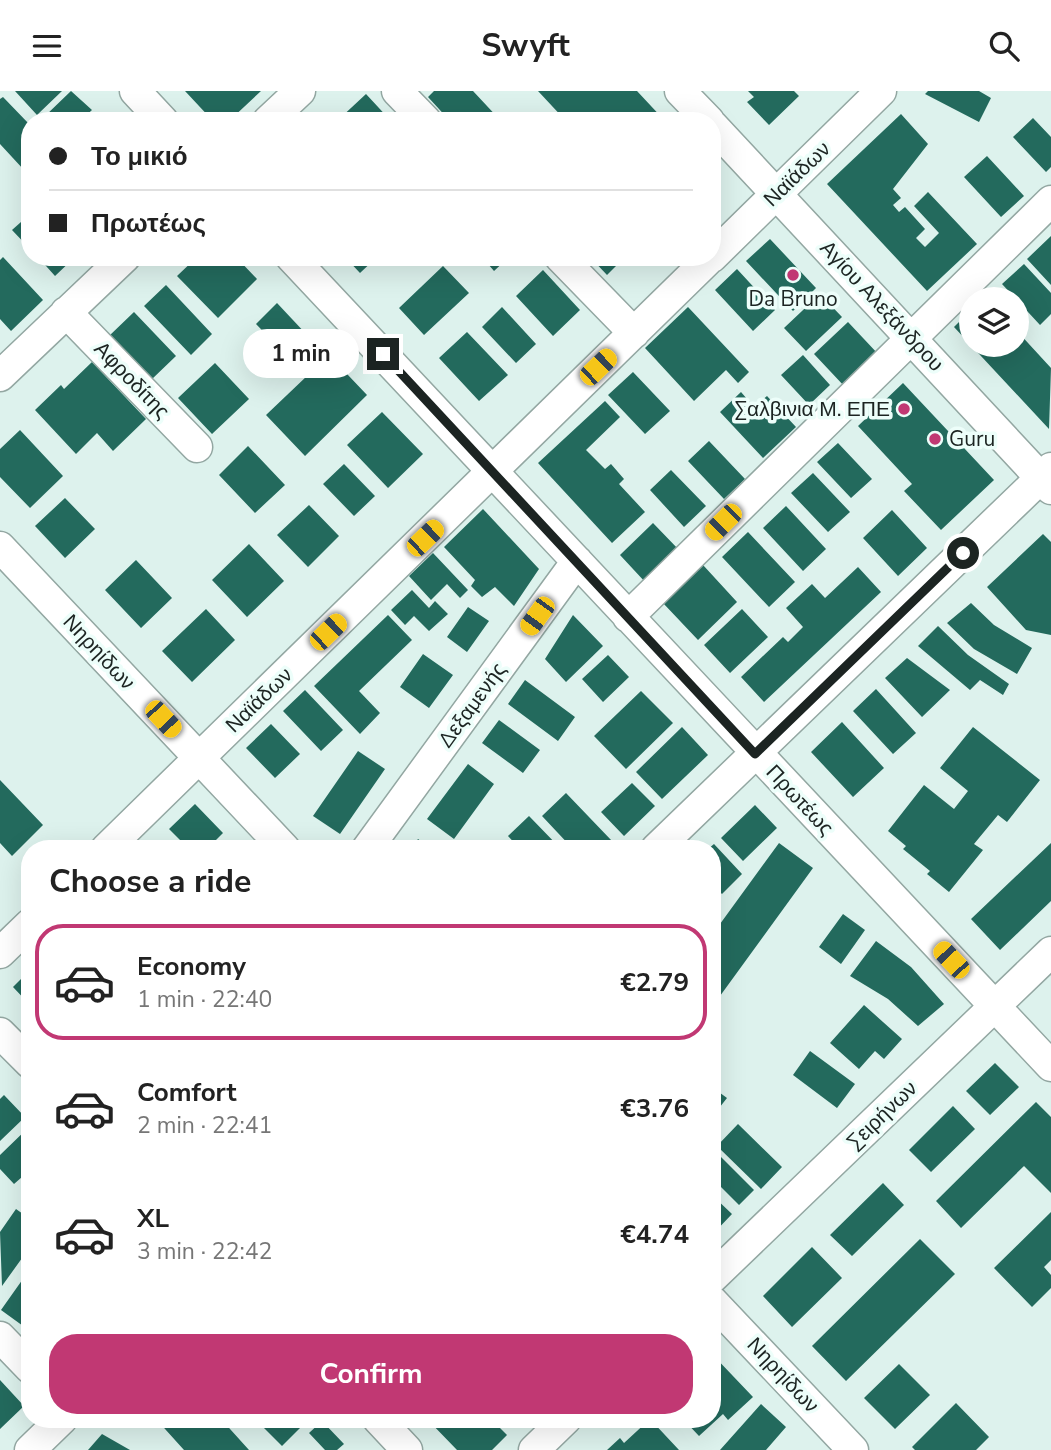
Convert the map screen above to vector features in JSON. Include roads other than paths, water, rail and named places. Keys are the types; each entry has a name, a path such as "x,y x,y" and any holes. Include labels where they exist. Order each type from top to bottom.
{"street":[{"path":"135,91 155,112"},
{"path":"278,112 300,91"},
{"path":"397,91 417,112"},
{"path":"680,91 700,112"},
{"name":"Ναϊάδων","path":"721,248 881,91"},
{"name":"Αγίου Αλεξάνδρου","path":"721,134 1048,478"},
{"path":"628,617 1051,201"},
{"path":"0,376 116,266"},
{"name":"Πρωτέως","path":"300,266 494,470 755,754 1051,1066"},
{"path":"569,266 634,333"},
{"name":"Ναϊάδων","path":"115,840 703,266"},
{"name":"Αφροδίτης","path":"66,313 197,447"},
{"path":"665,840 1048,478"},
{"name":"Νηρηίδων","path":"0,547 276,840"},
{"name":"Δεξαμενής","path":"374,840 577,561"},
{"path":"0,953 21,933"},
{"name":"Σειρήνων","path":"721,1269 1051,951"},
{"path":"0,1033 21,1054"},
{"name":"Νηρηίδων","path":"721,1311 853,1450"},
{"path":"0,1337 21,1359"},
{"path":"30,1450 53,1428"},
{"path":"386,1428 407,1450"},
{"path":"534,1450 557,1428"}],"place":[{"name":"Da Bruno","path":"793,275"},
{"name":"Σαλβινια Μ. ΕΠΕ","path":"904,409"},
{"name":"Guru","path":"935,439"}]}
